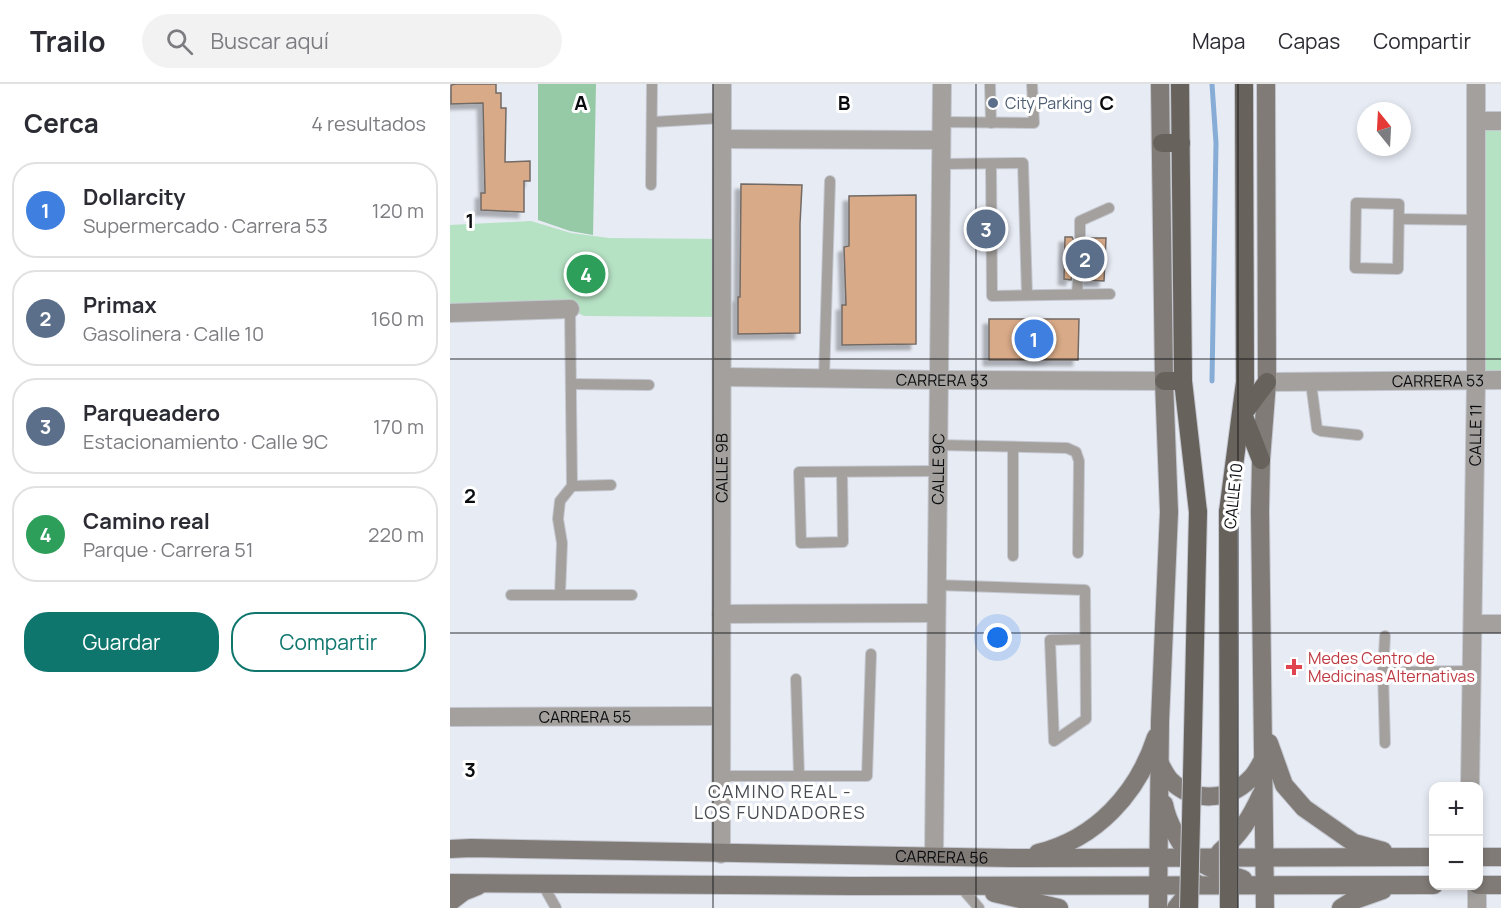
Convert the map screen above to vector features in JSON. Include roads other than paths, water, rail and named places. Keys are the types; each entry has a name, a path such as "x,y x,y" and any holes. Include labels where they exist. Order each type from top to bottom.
{"main road":[{"name":"CALLE 10","path":"1180,84 1183,381 1198,512 1189,908"},
{"name":"CALLE 10","path":"1229,908 1228,512 1243,414 1245,382 1244,84"},
{"path":"1162,143 1181,143"},
{"path":"1164,381 1183,381"},
{"path":"1261,460 1243,414 1267,382"}],"street":[{"name":"CALLE 9B","path":"721,854 722,84"},
{"name":"CALLE 9C","path":"934,855 942,84"},
{"path":"1158,908 1160,721 1168,512 1160,84"},
{"name":"CALLE 10","path":"1265,908 1261,460 1267,382 1266,84"},
{"name":"CALLE 11","path":"1470,782 1476,381 1476,84"},
{"path":"1476,121 1501,121"},
{"path":"723,139 941,131"},
{"path":"450,313 570,309"},
{"name":"CARRERA 53","path":"722,377 940,381 1164,381"},
{"name":"CARRERA 53","path":"1267,382 1501,380"},
{"path":"721,614 936,613"},
{"path":"1473,624 1501,624"},
{"name":"CARRERA 55","path":"450,717 721,716"},
{"path":"1264,720 1272,754 1284,785 1304,808 1354,843 1382,851 1429,857"},
{"path":"1011,858 1057,847 1084,833 1109,814 1130,791 1142,772 1152,750 1160,721"},
{"path":"1160,764 1170,780 1185,791 1202,796 1221,796 1238,789 1252,777 1263,760"},
{"path":"1176,908 1205,871 1239,835 1264,788"},
{"path":"1160,789 1165,812 1175,833 1205,871 1241,908"},
{"path":"450,836 471,848"},
{"name":"CARRERA 56","path":"450,849 1011,858 1159,858 1265,886 1429,885"},
{"name":"CARRERA 56","path":"450,883 543,885 1158,884 1265,858 1429,857"},
{"path":"1483,857 1501,857"},
{"path":"450,902 464,892 483,884"},
{"path":"960,885 1059,908"},
{"path":"1341,908 1352,901 1381,890 1412,885"},
{"path":"1483,885 1501,885"},
{"path":"1478,890 1478,908"}],"lane":[{"path":"651,185 652,84"},
{"path":"990,84 991,123"},
{"path":"941,131 991,123 1034,123 1032,84"},
{"path":"652,122 722,118"},
{"path":"941,165 1023,163 1027,295"},
{"path":"992,165 992,296 1110,294"},
{"path":"824,379 830,182"},
{"path":"1356,203 1399,204 1399,219 1398,269 1355,268 1356,203"},
{"path":"1080,237 1080,221 1109,208"},
{"path":"1399,219 1477,220"},
{"path":"1077,293 1078,280"},
{"path":"560,595 562,543 558,519 560,501 572,486 570,309"},
{"path":"1311,382 1317,429 1358,435"},
{"path":"571,384 649,385"},
{"path":"938,445 1067,448 1076,452 1079,461 1078,553"},
{"path":"1013,447 1013,556"},
{"path":"842,472 843,542 801,543 799,472 938,471"},
{"path":"572,486 611,485"},
{"path":"936,585 1085,590 1086,718 1054,741 1050,640 1085,639"},
{"path":"511,595 632,595"},
{"path":"1385,636 1383,672 1385,743"},
{"path":"721,776 867,776 871,654"},
{"path":"1383,672 1472,671"},
{"path":"796,679 799,776"},
{"path":"543,885 556,908"},
{"path":"960,885 978,908"}],"waterway":[{"path":"1212,84 1216,143 1212,381"}],"place":[{"name":"City Parking","path":"993,103"},
{"name":"Parqueadero","path":"986,229"},
{"name":"Primax","path":"1085,259"},
{"name":"Camino real","path":"586,274"},
{"name":"Dollarcity","path":"1034,339"},
{"name":"Medes Centro de Medicinas Alternativas","path":"1294,667"}],"district":[{"name":"CAMINO REAL - LOS FUNDADORES","path":"780,802"}]}
